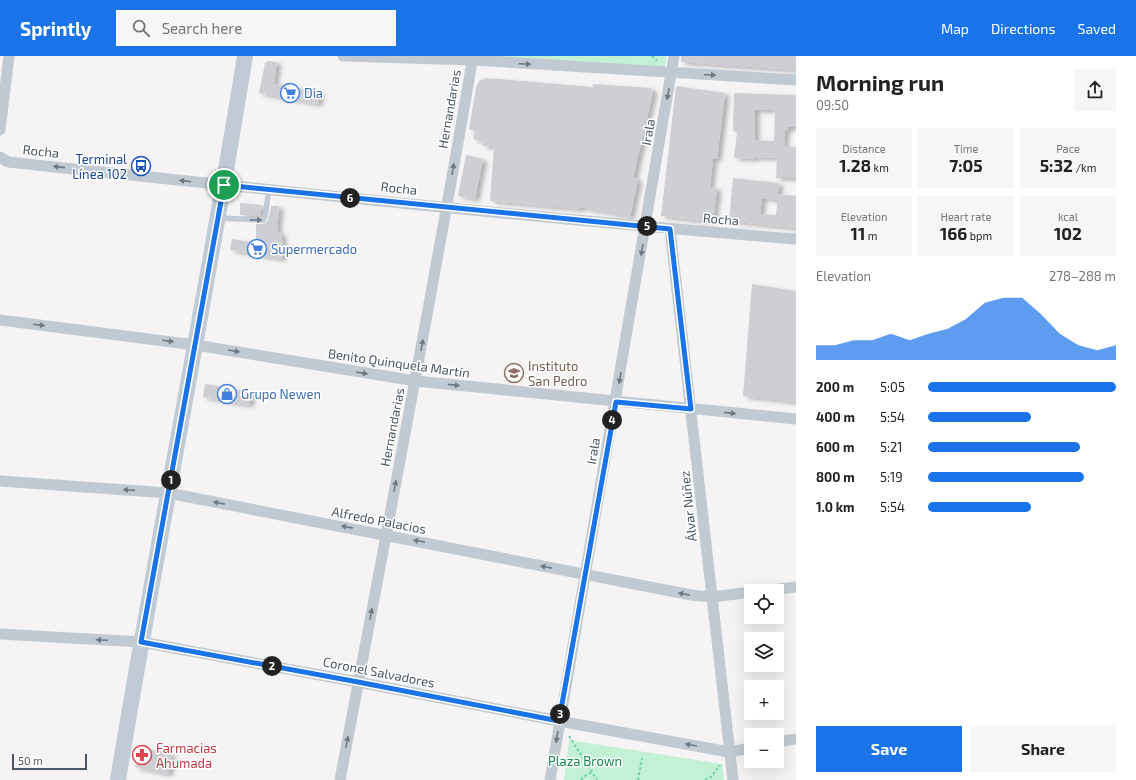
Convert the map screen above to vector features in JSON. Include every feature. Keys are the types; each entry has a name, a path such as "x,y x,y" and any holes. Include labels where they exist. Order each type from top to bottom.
{"main road":[{"path":"118,780 141,642 224,185 245,56"}],"street":[{"path":"0,130 9,56"},
{"path":"343,56 472,58 796,80"},
{"name":"Irala","path":"550,780 584,575 616,402 674,56"},
{"name":"Hernandarias","path":"340,780 385,535 416,382 472,58"},
{"name":"Rocha","path":"0,157 8,162 269,190 670,229 796,239"},
{"name":"Álvar Núñez","path":"670,229 733,780"},
{"name":"Benito Quinquela Martín","path":"0,320 195,345 416,382 796,419"},
{"name":"Alfredo Palacios","path":"0,481 168,493 691,595 712,596 744,593"},
{"path":"784,588 796,587"},
{"name":"Coronel Salvadores","path":"0,634 141,642 729,752 744,749"},
{"path":"784,741 796,739"}],"lane":[{"path":"218,218 263,220 269,190"}],"path":[{"path":"559,721 598,780"},
{"path":"705,780 712,777 729,752"},
{"path":"638,780 642,758"},
{"path":"581,780 583,777 592,772"}],"green space":[{"path":"485,56 667,56 665,66 659,69"},
{"name":"Plaza Brown","path":"569,740 722,764 724,780 564,780"}],"building":[{"path":"681,56 796,56 796,70 681,62"},
{"name":"Dia","path":"268,61 277,62 274,84 320,92 318,104 259,93 265,63"},
{"path":"486,78 593,87 593,84 651,88 653,92 633,178 638,179 630,217 580,207 580,209 490,201 494,147 482,146 483,142 473,139 475,131 469,129 476,88 479,81"},
{"path":"676,86 725,93 717,159 713,158 710,187 717,188 713,222 661,216"},
{"path":"734,93 796,95 796,127 788,127 788,131 785,131 784,146 796,147 795,178 776,178 777,158 734,158 737,132 733,131","holes":["755,110 775,110 774,141 755,140"]},
{"path":"466,155 483,159 475,199 458,196"},
{"path":"733,178 779,183 777,200 762,198 760,214 776,215 778,194 796,196 796,228 729,221"},
{"path":"240,203 262,205 260,216 240,215"},
{"path":"271,206 279,206 277,232 281,232 283,248 281,259 230,250 232,239 256,243 256,224 263,224 267,222"},
{"path":"752,284 796,291 796,402 743,396"},
{"name":"Grupo Newen","path":"205,384 252,392 249,405 203,397"},
{"path":"139,747 172,754 168,774 135,767"}],"place":[{"name":"Dia","path":"290,93"},
{"name":"Terminal Línea 102","path":"141,166"},
{"name":"Supermercado","path":"257,249"},
{"name":"Instituto San Pedro","path":"514,373"},
{"name":"Grupo Newen","path":"227,394"},
{"name":"Farmacias Ahumada","path":"142,755"}],"route":[{"path":"224,185 670,229 691,409 616,402 559,721 141,642 224,185"}]}
